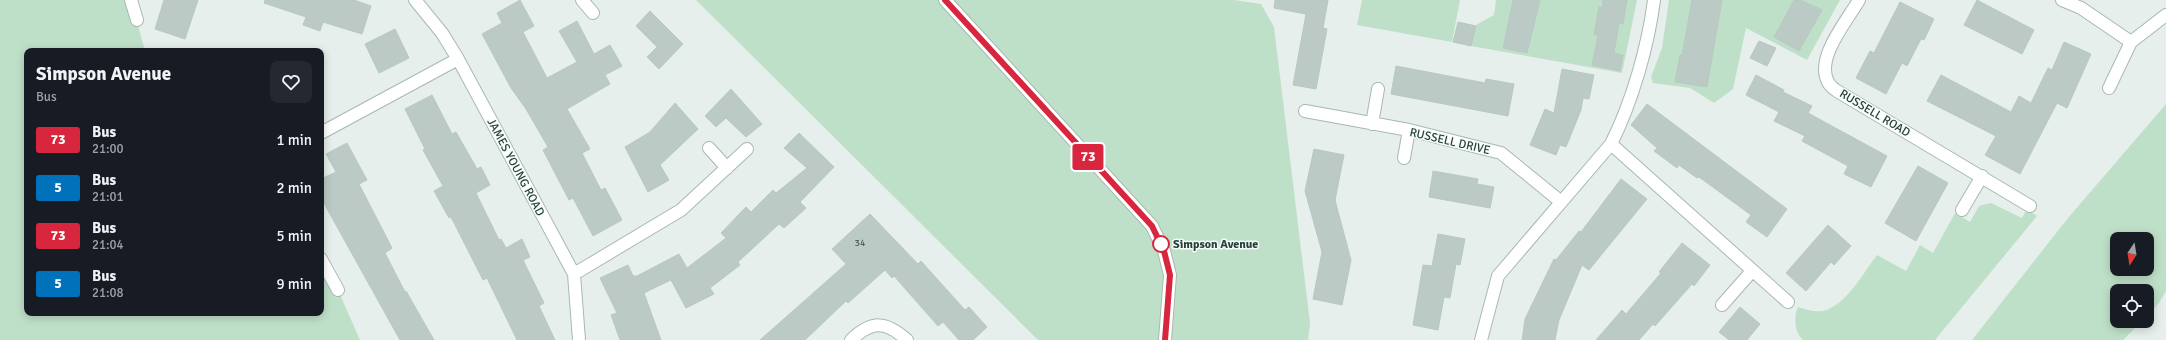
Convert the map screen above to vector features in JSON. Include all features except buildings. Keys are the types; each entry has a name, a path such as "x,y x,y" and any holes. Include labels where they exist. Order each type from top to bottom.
{"street":[{"path":"131,0 136,20"},
{"name":"JAMES YOUNG ROAD","path":"416,0 442,33 458,59 574,274 579,340"},
{"path":"582,0 593,13"},
{"path":"945,0 1152,226 1164,251 1170,275 1165,340"},
{"path":"1481,340 1498,276 1560,201 1611,144 1621,124 1637,77 1654,0"},
{"name":"RUSSELL ROAD","path":"1859,0 1830,47 1825,60 1825,71 1828,83 1837,91 1982,176 2030,206"},
{"path":"2062,0 2081,8 2131,42"},
{"path":"2109,88 2131,42 2166,15"},
{"path":"324,131 458,59"},
{"path":"1372,124 1378,89"},
{"name":"RUSSELL DRIVE","path":"1305,110 1409,130 1501,153 1560,201"},
{"path":"1404,158 1409,130"},
{"path":"1611,144 1788,302"},
{"path":"709,148 727,168"},
{"path":"574,274 680,210 747,149"},
{"path":"1962,210 1982,176"},
{"path":"324,264 338,290"},
{"path":"1722,305 1752,271"},
{"path":"851,340 860,331 877,325 893,327 907,340"}],"green space":[{"path":"0,0 131,0 144,48 24,48 24,316 324,316 324,264 338,290 360,340 0,340"},
{"path":"696,0 1234,0 1261,4 1274,27 1310,323 1308,340 1038,340"},
{"path":"1362,0 1460,0 1452,42 1357,25"},
{"path":"1496,0 1637,0 1622,73 1471,46 1476,25 1494,15"},
{"path":"1669,0 1840,0 1807,60 1746,28 1733,89 1714,103 1690,88 1653,83 1651,77 1662,48"},
{"path":"2166,104 2166,291 2159,303 2154,308 2154,284 2110,284 2110,328 2135,328 2123,340 1972,340 2068,218"},
{"path":"1991,203 2022,218 2027,209 2037,216 1935,340 1803,340 1800,337 1795,320 1798,307 1821,311 1836,305 1850,292 1877,255 1906,271 1920,245 1933,253 1955,213 1970,222 1979,206"}],"bus line":[{"name":"73","path":"945,0 1152,226 1164,251 1170,275 1165,340"}],"place":[{"name":"Simpson Avenue","path":"1161,244"}]}
